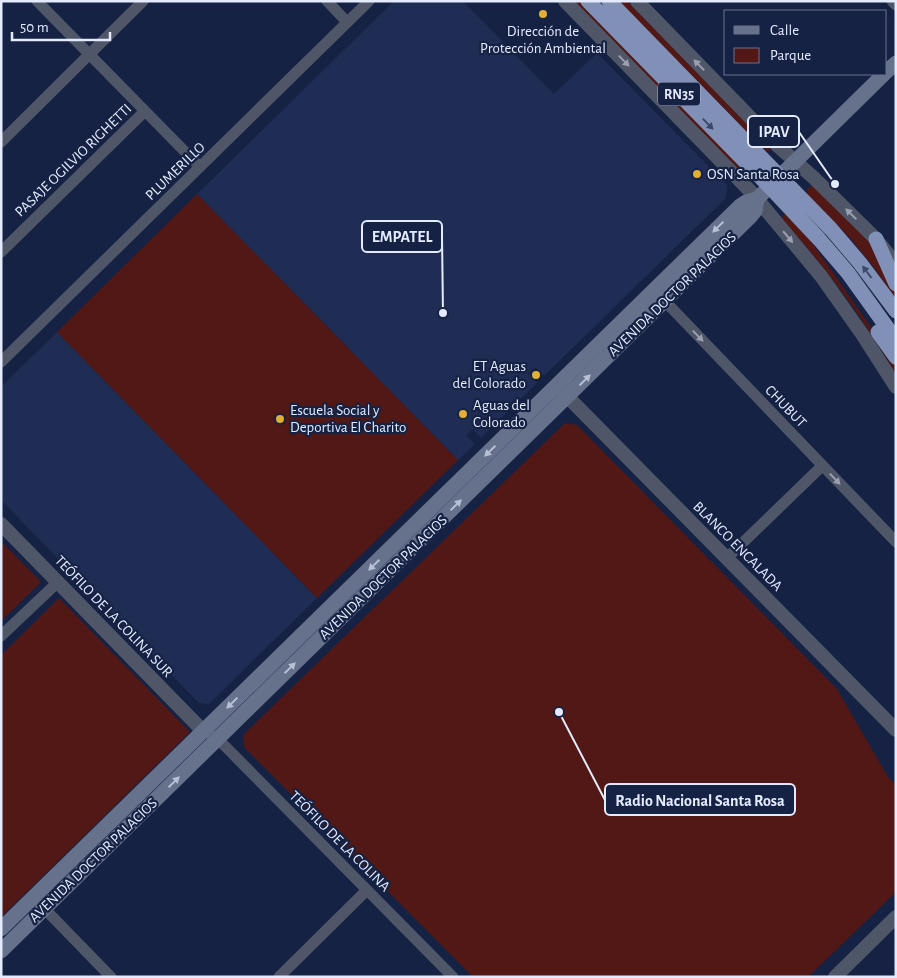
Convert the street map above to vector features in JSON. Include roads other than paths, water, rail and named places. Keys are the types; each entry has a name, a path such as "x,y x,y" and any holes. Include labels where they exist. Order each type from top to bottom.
{"highway":[{"name":"RN35","path":"588,1 775,181 846,246 896,311"},
{"name":"RN35","path":"609,1 775,181 804,223 848,274 896,340"},
{"path":"804,223 896,357"},
{"path":"876,239 896,284"}],"main road":[{"name":"AVENIDA DOCTOR PALACIOS","path":"1,950 39,903 204,731 562,391 659,296 750,217 755,211 757,200 883,75"},
{"name":"AVENIDA DOCTOR PALACIOS","path":"1,929 39,903 218,739 562,391"}],"street":[{"path":"37,1 200,167"},
{"path":"1,142 143,1"},
{"path":"327,1 347,22"},
{"name":"PLUMERILLO","path":"1,362 369,1"},
{"path":"565,1 746,187 821,276 862,334 896,387"},
{"path":"892,1 896,5"},
{"path":"643,3 778,146 820,183 876,239 896,264"},
{"name":"PASAJE OGILVIO RIGHETTI","path":"1,252 145,111"},
{"name":"CHUBUT","path":"659,296 896,542"},
{"name":"BLANCO ENCALADA","path":"562,391 896,730"},
{"path":"727,558 822,466"},
{"name":"TEÓFILO DE LA COLINA SUR","path":"1,524 204,731"},
{"path":"1,636 58,582"},
{"name":"TEÓFILO DE LA COLINA","path":"204,731 218,739 453,977"},
{"path":"279,977 367,890"},
{"path":"39,903 111,977"},
{"path":"835,977 896,917"}],"place":[{"name":"Dirección de Protección Ambiental","path":"543,14"},
{"name":"OSN Santa Rosa","path":"697,174"},
{"name":"IPAV","path":"835,184"},
{"name":"EMPATEL","path":"443,313"},
{"name":"ET Aguas del Colorado","path":"536,375"},
{"name":"Aguas del Colorado","path":"463,414"},
{"name":"Escuela Social y Deportiva El Charito","path":"280,419"},
{"name":"Radio Nacional Santa Rosa","path":"559,712"}]}
